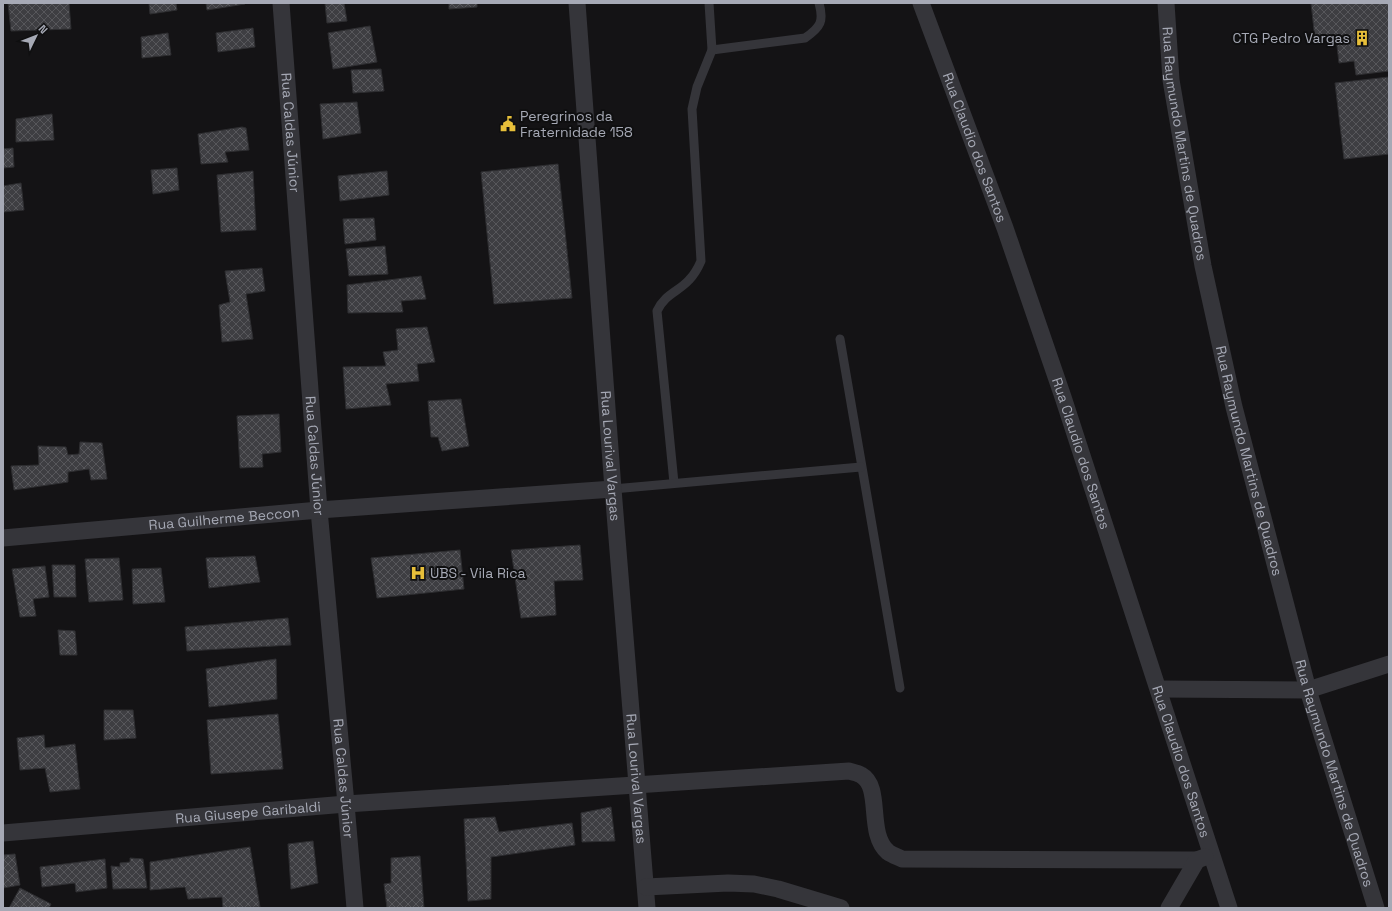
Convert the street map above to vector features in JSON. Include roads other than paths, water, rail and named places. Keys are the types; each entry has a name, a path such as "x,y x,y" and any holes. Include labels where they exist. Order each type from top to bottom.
{"street":[{"name":"Rua Caldas Júnior","path":"281,3 319,510 355,908"},
{"name":"Rua Lourival Vargas","path":"577,3 613,489 648,908"},
{"name":"Rua Claudio dos Santos","path":"921,3 1005,228 1048,353 1213,854 1229,908"},
{"name":"Rua Raymundo Martins de Quadros","path":"1166,3 1171,80 1203,266 1234,407 1308,690 1376,908"},
{"name":"Rua Guilherme Beccon","path":"3,538 319,510 613,489"},
{"path":"1159,689 1308,690 1389,664"},
{"name":"Rua Giusepe Garibaldi","path":"3,833 346,804 849,771 862,775 871,786 876,829 880,842 889,853 902,859 1197,860"},
{"path":"1169,908 1197,860 1213,854"},
{"path":"646,887 728,883 754,884 778,889 841,908"}],"lane":[{"path":"674,483 657,311 666,297 688,281 696,271 701,261 692,109 697,87 712,50 709,3"},
{"path":"712,50 806,38 816,30 822,15 819,3"},
{"path":"840,339 900,688"},
{"path":"613,489 861,467"}],"place":[{"name":"CTG Pedro Vargas","path":"1362,38"},
{"name":"Peregrinos da Fraternidade 158","path":"508,124"},
{"name":"UBS - Vila Rica","path":"418,573"}]}
